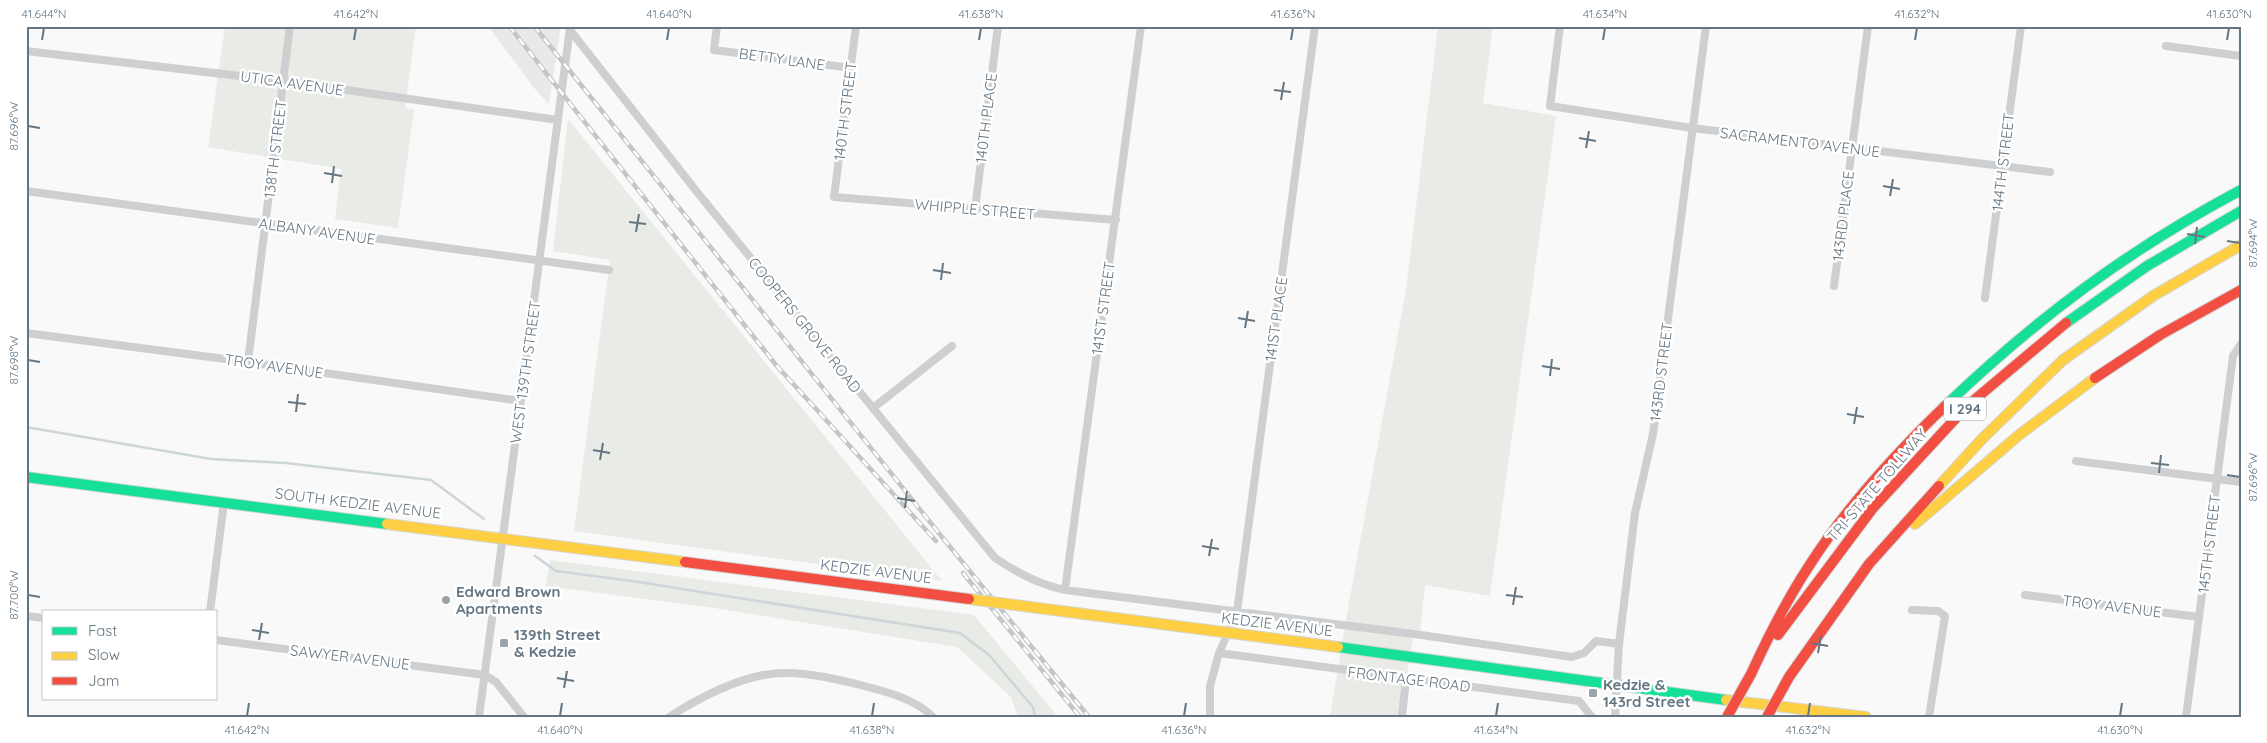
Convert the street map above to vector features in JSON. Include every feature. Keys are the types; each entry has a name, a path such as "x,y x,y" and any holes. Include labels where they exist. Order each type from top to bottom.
{"main road":[{"path":"1751,674 1787,602 1816,556 1866,492 1942,407 1990,363 2079,290 2164,232 2241,190"},
{"name":"TRI-STATE TOLLWAY","path":"1727,717 1751,674 1786,623 1873,508 1967,406 2055,331 2146,266 2241,211"},
{"name":"I 294","path":"1767,717 1789,677 1869,564 1982,439 2063,360 2153,296 2241,245"},
{"path":"1869,564 2033,423 2143,346 2241,290"},
{"name":"SOUTH KEDZIE AVENUE","path":"26,477 503,537 685,562"},
{"name":"KEDZIE AVENUE","path":"685,562 1338,647 1618,686 1866,717"}],"street":[{"name":"138TH STREET","path":"248,362 290,26"},
{"name":"BETTY LANE","path":"717,26 714,50 851,68"},
{"name":"140TH STREET","path":"834,197 856,26"},
{"name":"140TH PLACE","path":"974,209 998,26"},
{"name":"141ST STREET","path":"1065,590 1141,26"},
{"name":"141ST PLACE","path":"1210,717 1210,686 1219,653 1237,612 1315,26"},
{"name":"SACRAMENTO AVENUE","path":"1560,26 1550,106 1692,128 2050,172"},
{"name":"143RD STREET","path":"1613,716 1618,686 1618,644 1635,513 1653,434 1706,26"},
{"name":"143RD PLACE","path":"1834,286 1868,26"},
{"name":"144TH STREET","path":"1985,298 2021,26"},
{"name":"COOPERS GROVE ROAD","path":"570,28 697,192 995,558 1026,578 1043,585 1065,590 1414,634 1572,657 1584,653 1596,642 1618,644"},
{"name":"WEST 139TH STREET","path":"479,717 570,28"},
{"path":"2166,46 2241,56"},
{"name":"UTICA AVENUE","path":"26,51 284,81 558,120"},
{"name":"ALBANY AVENUE","path":"26,192 608,270"},
{"name":"WHIPPLE STREET","path":"834,197 1116,220"},
{"name":"TROY AVENUE","path":"26,333 521,401"},
{"name":"145TH STREET","path":"2186,717 2233,356 2241,344"},
{"path":"872,408 952,346"},
{"path":"2076,461 2241,482"},
{"path":"210,610 224,502"},
{"name":"TROY AVENUE","path":"2025,595 2199,617"},
{"path":"1912,610 1938,611 1945,616 1929,717"},
{"path":"26,616 42,618"},
{"name":"SAWYER AVENUE","path":"218,640 485,675"},
{"name":"FRONTAGE ROAD","path":"1219,653 1579,701 1592,717"},
{"path":"669,717 704,696 758,677 788,672 833,677 894,694 927,711 933,717"},
{"path":"485,675 496,682 524,717"},
{"path":"1402,717 1406,679"}],"shaded area":[{"path":"225,26 416,26 405,108 414,110 398,228 335,219 341,169 208,147"},
{"path":"488,26 561,26 549,104 534,88"},
{"path":"1438,26 1493,26 1483,103 1556,116 1490,596 1425,585 1420,635 1414,634 1399,717 1330,717 1406,290"},
{"path":"568,119 942,581 574,531 610,260 553,251"},
{"path":"550,560 974,615 1058,717 1018,717 1011,697 957,647 714,608 546,586"}],"waterway":[{"path":"26,427 211,459 286,463 431,480 484,519"},
{"path":"535,556 556,571 632,581 960,633 989,655 1033,707 1035,717"}],"railway":[{"path":"509,26 776,365 936,541"},
{"path":"534,26 942,537 1089,717"},
{"path":"963,573 1080,717"}],"traffic: fast":[{"path":"1945,406 2014,344 2085,288 2160,237 2241,190"},
{"path":"2066,323 2147,266 2241,211"},
{"path":"26,477 387,524"},
{"path":"1338,647 1726,700"}],"traffic: slow":[{"path":"1939,486 1982,439 2063,360 2153,296 2241,245"},
{"path":"1915,524 2019,435 2095,378"},
{"path":"387,524 685,562"},
{"path":"969,599 1338,647"},
{"path":"1726,700 1866,717"}],"traffic: jam":[{"path":"2095,378 2160,335 2241,290"},
{"path":"1778,635 1873,508 1967,406 2066,323"},
{"path":"1751,674 1785,606 1823,544 1872,482 1945,406"},
{"path":"1789,677 1869,564 1939,486"},
{"path":"685,562 969,599"},
{"path":"1727,717 1751,674"},
{"path":"1767,717 1789,677"}],"place":[{"name":"Edward Brown Apartments","path":"446,600"},
{"name":"139th Street & Kedzie","path":"504,643"},
{"name":"Kedzie & 143rd Street","path":"1593,693"}]}
